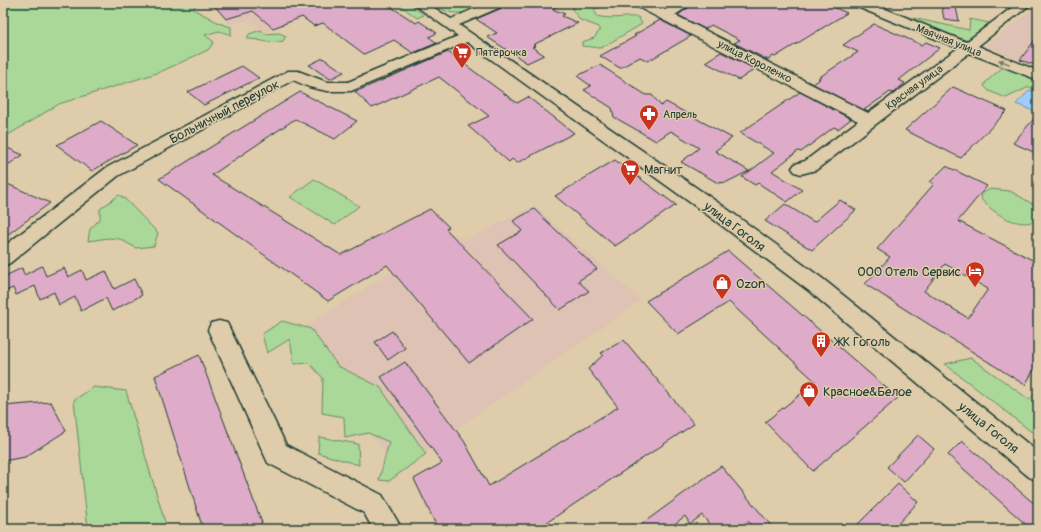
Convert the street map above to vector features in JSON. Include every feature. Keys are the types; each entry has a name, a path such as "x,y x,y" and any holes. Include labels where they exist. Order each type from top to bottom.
{"street":[{"name":"улица Гоголя","path":"418,3 468,36 710,206 816,285 1038,468"},
{"path":"450,24 498,3"},
{"name":"улица Короленко","path":"641,3 869,120"},
{"path":"665,15 687,3"},
{"name":"Маячная улица","path":"860,3 1038,76"},
{"name":"Красная улица","path":"801,168 810,166 869,120 969,48 1026,3"},
{"name":"Больничный переулок","path":"3,258 112,172 293,74 322,87 336,88 351,86 468,36"},
{"path":"218,330 277,454 373,504 388,529"}],"shaded area":[{"path":"211,3 347,3 263,33 249,19 231,25"},
{"path":"1038,5 1038,68 986,47"},
{"path":"534,206 641,300 397,470 298,331 453,234 466,240"}],"green space":[{"path":"3,3 197,3 193,9 219,23 231,27 231,35 219,31 205,35 214,42 208,50 160,72 59,104 3,138"},
{"path":"397,3 408,3 424,15 417,18"},
{"path":"434,3 489,3 461,13 454,13 440,8"},
{"path":"578,3 607,3 602,7 594,9 597,16 607,18 638,17 642,24 601,48 582,46 582,42 594,38 600,30 597,26 580,20 572,9"},
{"path":"903,16 969,30 970,19 989,23 967,41"},
{"path":"261,30 264,34 279,33 286,36 283,41 277,42 247,39 249,34"},
{"path":"1004,66 1038,80 1038,91 1029,87 1006,98 989,91 984,86 986,82"},
{"path":"314,179 359,206 335,225 290,197"},
{"path":"990,189 1010,191 1038,207 1038,219 1031,222 1015,222 992,210 981,199 983,193"},
{"path":"119,195 125,199 158,233 154,246 136,248 120,239 108,238 88,241 90,229 100,219 100,209"},
{"path":"282,321 311,329 338,366 380,387 426,454 389,481 379,480 389,442 368,433 345,438 344,417 322,413 323,378 309,363 294,364 290,339 267,353 262,334"},
{"path":"971,358 1030,400 1038,389 1038,437 945,364"},
{"path":"94,387 126,391 167,529 88,529 74,400"},
{"path":"319,437 358,444 359,465 318,453"}],"water":[{"path":"1030,90 1038,93 1038,113 1016,104"}],"building":[{"path":"212,3 385,3 416,23 419,21 437,33 429,37 437,43 413,53 394,40 364,54 323,23 314,26 302,17 273,28 253,11 226,19"},
{"path":"507,3 563,3 552,9 565,14 562,16 578,23 533,45 535,46 532,47 544,55 527,63 487,37 497,33 476,19 504,7"},
{"path":"695,3 824,3 847,13 768,60 734,43 740,40 711,25 705,29 678,15"},
{"path":"941,3 955,3 959,21 944,19"},
{"path":"660,20 691,36 648,61 640,57 620,68 600,56 636,36 634,35"},
{"path":"874,24 922,45 926,42 940,48 899,80 905,83 893,93 890,92 864,110 813,84 820,79 818,78 858,52 843,45"},
{"path":"1038,36 1038,66 1020,60"},
{"path":"448,52 517,103 528,97 574,133 517,163 512,159 509,162 468,126 489,116 439,77 372,108 355,92"},
{"path":"721,52 755,69 739,80 705,62"},
{"path":"323,58 344,72 330,79 309,65"},
{"path":"600,65 646,95 652,95 661,106 666,102 732,138 715,151 749,171 727,182 718,183 681,162 699,148 671,131 656,141 614,117 612,108 584,90 591,86 577,76"},
{"path":"242,66 259,78 204,105 188,92"},
{"path":"953,87 1007,111 961,158 905,130"},
{"path":"300,92 357,121 335,139 295,119 212,175 341,255 430,209 449,227 446,229 533,319 469,363 387,265 328,301 159,179"},
{"path":"800,92 851,119 838,129 834,127 801,152 798,151 772,171 802,190 787,202 758,183 755,185 742,177 774,153 740,133"},
{"path":"1038,114 1038,154 1013,143"},
{"path":"101,121 137,145 92,171 57,145"},
{"path":"3,146 23,155 3,168"},
{"path":"615,160 676,205 615,246 555,196"},
{"path":"946,166 987,186 958,221 1038,263 1038,363 1025,385 865,284 890,257 877,249 934,184 930,182","holes":["945,264 988,289 968,318 924,291"]},
{"path":"3,182 50,203 3,238"},
{"path":"840,200 856,210 812,250 765,221 785,204 814,222"},
{"path":"534,209 597,269 578,281 589,291 560,310 498,245 522,231 513,221"},
{"name":"ЖК Гоголь","path":"728,251 898,398 813,471 765,422 816,382 729,302 678,334 646,301"},
{"path":"42,266 46,276 64,268 68,277 82,270 86,280 106,271 114,289 134,279 142,295 112,311 106,298 81,311 75,297 59,305 54,292 40,299 35,286 16,295 13,288 3,292 3,277 22,268 24,275"},
{"path":"392,331 405,348 388,360 375,342"},
{"path":"624,340 694,424 537,529 438,529 414,479 442,463 381,377 405,362 464,441 489,486 618,407 588,369 603,355 601,353"},
{"path":"199,355 262,523 253,529 203,529 155,376"},
{"path":"51,402 66,431 25,457 3,461 3,406"},
{"path":"918,435 934,449 904,482 887,467"},
{"path":"962,441 1038,507 1038,529 1031,529 948,455"},
{"path":"721,466 774,529 755,529 748,521 738,529 713,529 702,515 690,524 685,516 668,529 635,529"},
{"path":"898,484 918,502 893,529 853,529"}],"place":[{"name":"Пятёрочка","path":"462,69"},
{"name":"Апрель","path":"649,131"},
{"name":"Магнит","path":"630,186"},
{"name":"ООО Отель Сервис","path":"975,288"},
{"name":"Ozon","path":"722,300"},
{"name":"ЖК Гоголь","path":"821,358"},
{"name":"Красное&Белое","path":"809,408"}]}
